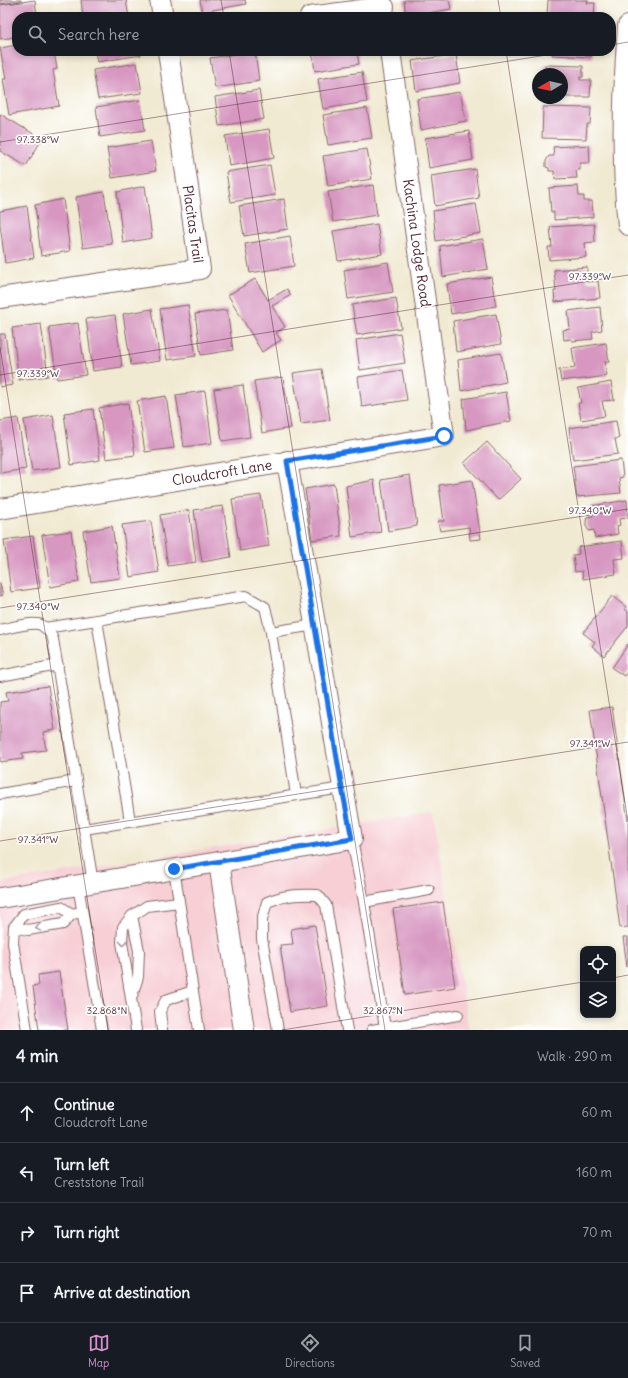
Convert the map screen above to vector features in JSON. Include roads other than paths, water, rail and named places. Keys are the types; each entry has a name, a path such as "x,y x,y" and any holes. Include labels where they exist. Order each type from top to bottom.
{"street":[{"path":"160,0 162,12"},
{"path":"351,12 384,8"},
{"path":"628,26 625,63 624,128 628,225"},
{"name":"Placitas Trail","path":"0,298 200,269 169,56"},
{"name":"Kachina Lodge Road","path":"391,56 444,436"},
{"name":"Cloudcroft Lane","path":"0,509 444,436"},
{"path":"0,898 352,839 342,788 287,461"},
{"path":"219,862 244,1030"}],"lane":[{"path":"46,628 246,596 265,607 271,632 296,795"},
{"path":"97,620 130,821"},
{"path":"0,630 40,624 46,628 53,639 84,829 86,884 82,912 102,1030"},
{"path":"271,632 315,625"},
{"path":"0,676 58,665"},
{"path":"0,794 76,781"},
{"path":"84,829 342,788"},
{"path":"352,839 385,1028"},
{"path":"174,869 199,1030"},
{"path":"364,902 429,890"},
{"path":"278,1030 262,939 262,920 267,902 279,897 318,895 326,905 347,1030"},
{"path":"136,1030 122,942 123,927 132,916 147,906 179,902"},
{"path":"27,1030 13,943 14,927 24,914 61,907 72,914"},
{"path":"14,927 28,930 63,924 72,914 82,912"},
{"path":"131,999 138,977 139,951 132,916"},
{"path":"162,1030 160,1011 166,1000 193,991"},
{"path":"372,1030 458,1015"}]}
